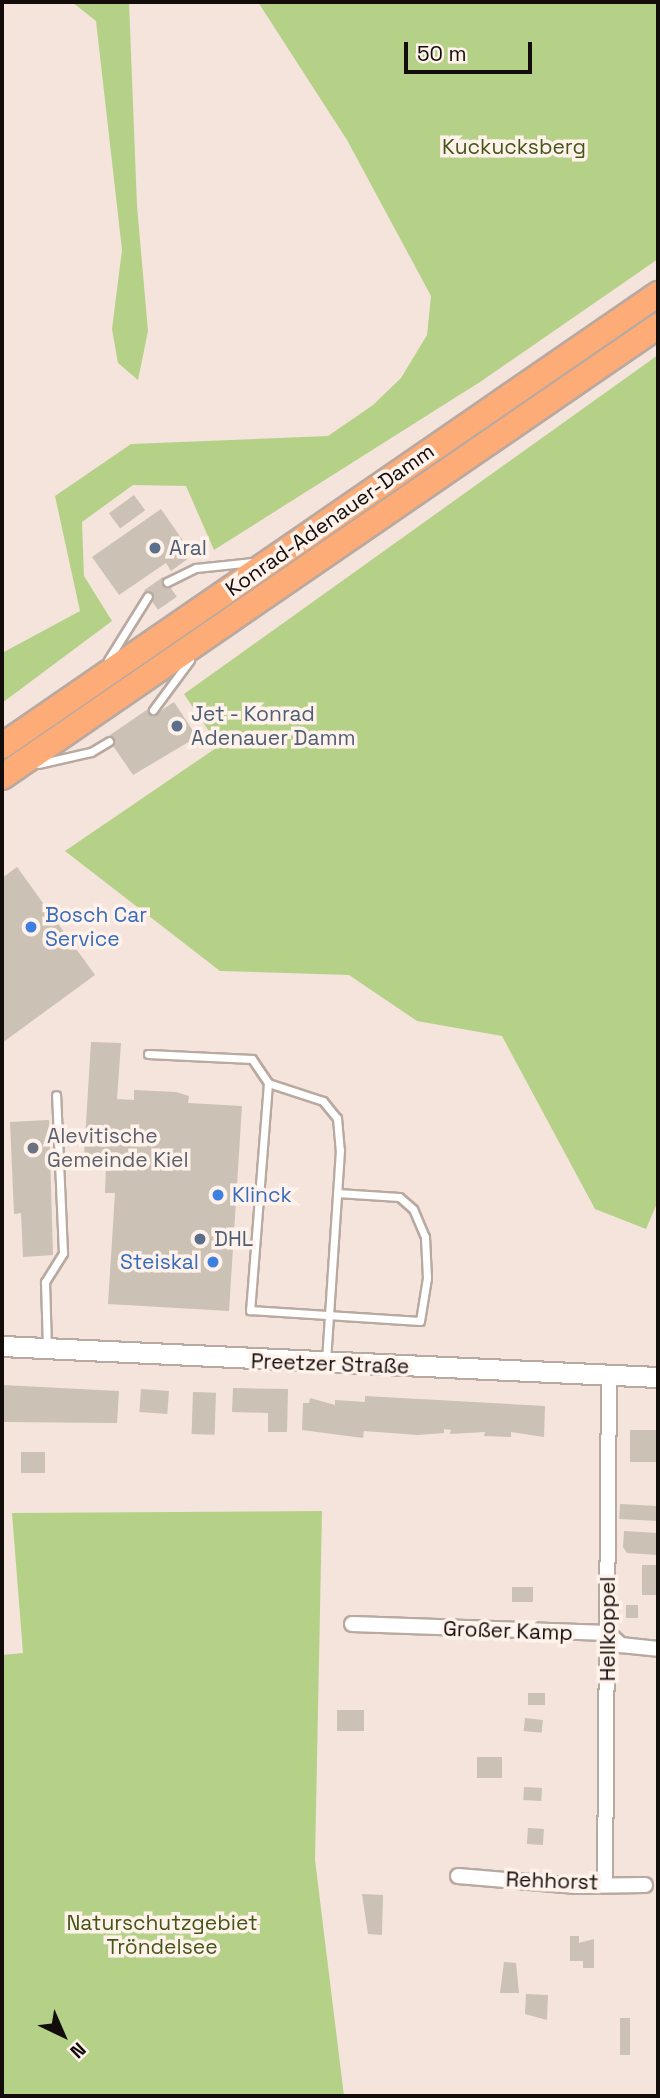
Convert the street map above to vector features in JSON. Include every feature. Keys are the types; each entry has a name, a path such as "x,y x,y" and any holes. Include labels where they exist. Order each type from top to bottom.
{"highway":[{"name":"Konrad-Adenauer-Damm","path":"2,746 658,294"},
{"name":"Konrad-Adenauer-Damm","path":"11,770 658,326"}],"street":[{"name":"Preetzer Straße","path":"2,1346 326,1364 658,1377"},
{"name":"Hellkoppel","path":"605,1882 609,1376"},
{"name":"Großer Kamp","path":"352,1624 608,1633 621,1645 658,1649"},
{"name":"Rehhorst","path":"458,1877 578,1886 605,1882 645,1885"}],"lane":[{"path":"167,582 196,568 220,568 281,555"},
{"path":"89,686 148,596"},
{"path":"153,710 214,631"},
{"path":"11,770 91,752 109,741"},
{"path":"148,1054 253,1059 268,1083 250,1310 420,1321 427,1278 425,1237 413,1209 399,1197 337,1193"},
{"path":"268,1083 323,1101 337,1118 337,1193 326,1364"},
{"path":"47,1349 45,1282 63,1252 56,1095"}],"green space":[{"path":"72,2 129,2 137,206 148,331 138,380 118,363 112,329 122,250 96,21"},
{"name":"Kuckucksberg","path":"258,2 658,2 658,259 480,382 214,550 186,486 133,485 82,522 84,576 112,621 2,703 2,653 80,611 55,496 131,444 328,436 373,405 401,378 427,335 431,296 347,140"},
{"path":"658,355 658,1201 646,1229 595,1209 502,1036 417,1021 349,975 220,971 65,851 219,746 184,694"},
{"name":"Naturschutzgebiet Tröndelsee","path":"322,1511 315,1860 344,2096 2,2096 2,1655 23,1653 12,1513"}],"building":[{"path":"134,495 145,510 120,529 109,513"},
{"name":"Aral","path":"161,509 193,555 171,571 166,563 119,595 92,557"},
{"path":"163,577 177,597 158,610 144,590"},
{"path":"174,702 197,737 133,775 107,737 151,707 156,714"},
{"name":"Bosch Car Service","path":"17,867 95,975 2,1043 2,878"},
{"path":"91,1042 121,1043 117,1099 134,1100 134,1090 176,1092 189,1096 188,1103 242,1106 229,1311 108,1304 115,1193 105,1193 106,1167 88,1166 89,1157 84,1156"},
{"path":"49,1120 53,1255 23,1257 21,1213 14,1214 10,1122"},
{"path":"2,1385 119,1391 117,1423 2,1422"},
{"path":"233,1388 288,1389 287,1432 268,1432 268,1413 232,1412"},
{"path":"141,1389 169,1391 167,1414 139,1412"},
{"path":"193,1392 216,1393 215,1435 192,1434"},
{"path":"365,1396 545,1406 544,1437 511,1432 511,1437 484,1436 485,1432 450,1434 451,1430 444,1429 444,1433 418,1435 364,1431 363,1438 302,1430 303,1403 309,1403 310,1398 335,1405 335,1400 365,1402"},
{"path":"630,1430 658,1430 658,1462 630,1462"},
{"path":"21,1452 45,1452 45,1473 21,1473"},
{"path":"620,1504 658,1506 657,1521 619,1519"},
{"path":"624,1531 658,1533 658,1555 627,1553 623,1547"},
{"path":"642,1565 658,1565 658,1595 642,1595"},
{"path":"512,1587 533,1587 533,1602 512,1602"},
{"path":"626,1605 638,1605 638,1618 626,1618"},
{"path":"528,1693 545,1693 545,1705 528,1705"},
{"path":"337,1710 364,1710 364,1731 337,1731"},
{"path":"525,1718 543,1720 542,1733 524,1731"},
{"path":"477,1757 502,1757 502,1778 477,1778"},
{"path":"524,1787 542,1788 541,1801 523,1800"},
{"path":"528,1828 544,1829 543,1845 527,1844"},
{"path":"362,1894 383,1895 382,1935 368,1934"},
{"path":"570,1936 579,1936 579,1943 594,1939 594,1968 583,1968 583,1961 570,1961"},
{"path":"504,1962 516,1963 519,1993 500,1993"},
{"path":"526,1994 548,1995 547,2020 525,2014"},
{"path":"620,2018 630,2018 630,2055 620,2055"}],"place":[{"name":"Aral","path":"155,548"},
{"name":"Jet - Konrad Adenauer Damm","path":"177,726"},
{"name":"Bosch Car Service","path":"31,927"},
{"name":"Alevitische Gemeinde Kiel","path":"33,1148"},
{"name":"Klinck","path":"218,1195"},
{"name":"DHL","path":"200,1239"},
{"name":"Steiskal","path":"213,1262"}]}
